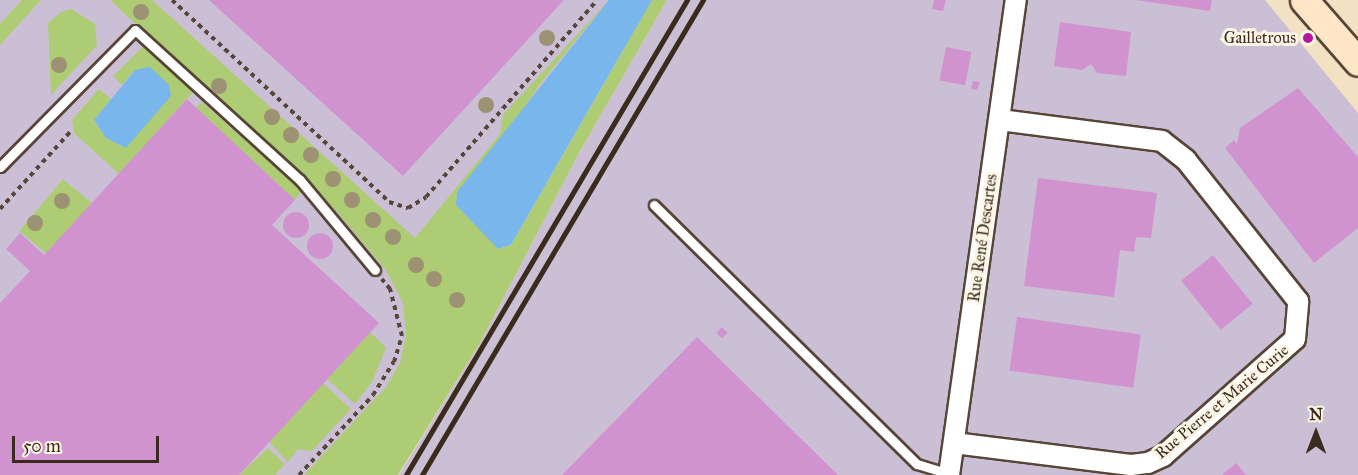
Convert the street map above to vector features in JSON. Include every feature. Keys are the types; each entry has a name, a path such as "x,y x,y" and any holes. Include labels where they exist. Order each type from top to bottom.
{"street":[{"name":"Rue René Descartes","path":"950,475 1016,0"},
{"path":"1304,0 1358,63"},
{"name":"Rue Pierre et Marie Curie","path":"954,443 1131,465 1148,463 1163,456 1294,339 1298,302 1185,160 1162,141 1000,120"}],"lane":[{"path":"0,167 135,30 300,180 375,270"},
{"path":"654,205 917,464 950,475"}],"path":[{"path":"171,0 389,202 408,208 426,197 597,0"},
{"path":"0,209 70,131"},
{"path":"299,475 373,395 394,362 402,336 398,314 390,289 375,270"}],"shaded area":[{"path":"0,0 656,0 340,475 0,475"},
{"path":"667,0 1265,0 1358,113 1358,475 399,475 480,343 580,151"}],"green space":[{"path":"22,0 41,0 0,45 0,24"},
{"path":"110,0 152,0 415,238 500,134 503,115 609,0 540,84 513,125 498,249 511,245 652,0 667,0 580,151 480,343 398,475 304,475 386,387 400,363 406,335 403,303 386,270 337,212"},
{"path":"71,9 95,24 97,45 51,95 48,23 61,12"},
{"path":"144,46 193,92 119,174 74,133 72,120 99,89 111,99 94,121 106,138 126,148 135,70 122,85 113,76"},
{"path":"202,102 302,191 295,200 196,108"},
{"path":"63,179 92,203 48,256 19,231"},
{"path":"370,332 386,348 372,382 355,404 327,379"},
{"path":"323,383 351,409 312,451 298,449 288,462 269,442"},
{"path":"268,448 285,464 275,475 239,475"}],"water":[{"path":"609,0 652,0 511,245 498,249 456,205 457,192"},
{"path":"150,67 169,85 171,96 126,148 106,138 94,120 135,70"}],"building":[{"path":"209,0 564,0 403,176"},
{"path":"934,0 946,0 943,11 932,9"},
{"path":"1136,0 1212,0 1210,11"},
{"path":"1060,22 1131,32 1126,76 1097,73 1091,64 1082,70 1054,66"},
{"path":"946,47 972,52 965,85 940,80"},
{"path":"973,81 980,82 977,90 971,89"},
{"path":"1298,88 1358,157 1358,228 1314,263 1225,148 1234,140 1237,144 1240,128"},
{"path":"187,99 295,200 272,225 379,323 239,475 0,475 0,303 30,271 6,249 20,233 44,255"},
{"path":"1038,178 1157,193 1151,238 1136,237 1134,252 1120,250 1114,297 1024,286"},
{"path":"296,212 305,216 309,225 305,234 296,238 287,234 283,225 287,216"},
{"path":"320,233 329,237 333,246 329,255 320,259 311,255 307,246 311,237"},
{"path":"1213,255 1253,304 1221,330 1181,281"},
{"path":"1017,317 1141,334 1133,388 1009,370"},
{"path":"722,327 728,333 722,338 716,333"},
{"path":"697,337 838,475 562,475"},
{"path":"1236,463 1246,475 1222,475"}],"railway":[{"path":"406,475 687,0"},
{"path":"422,475 703,0"}],"place":[{"name":"Gailletrous","path":"1308,38"}]}
